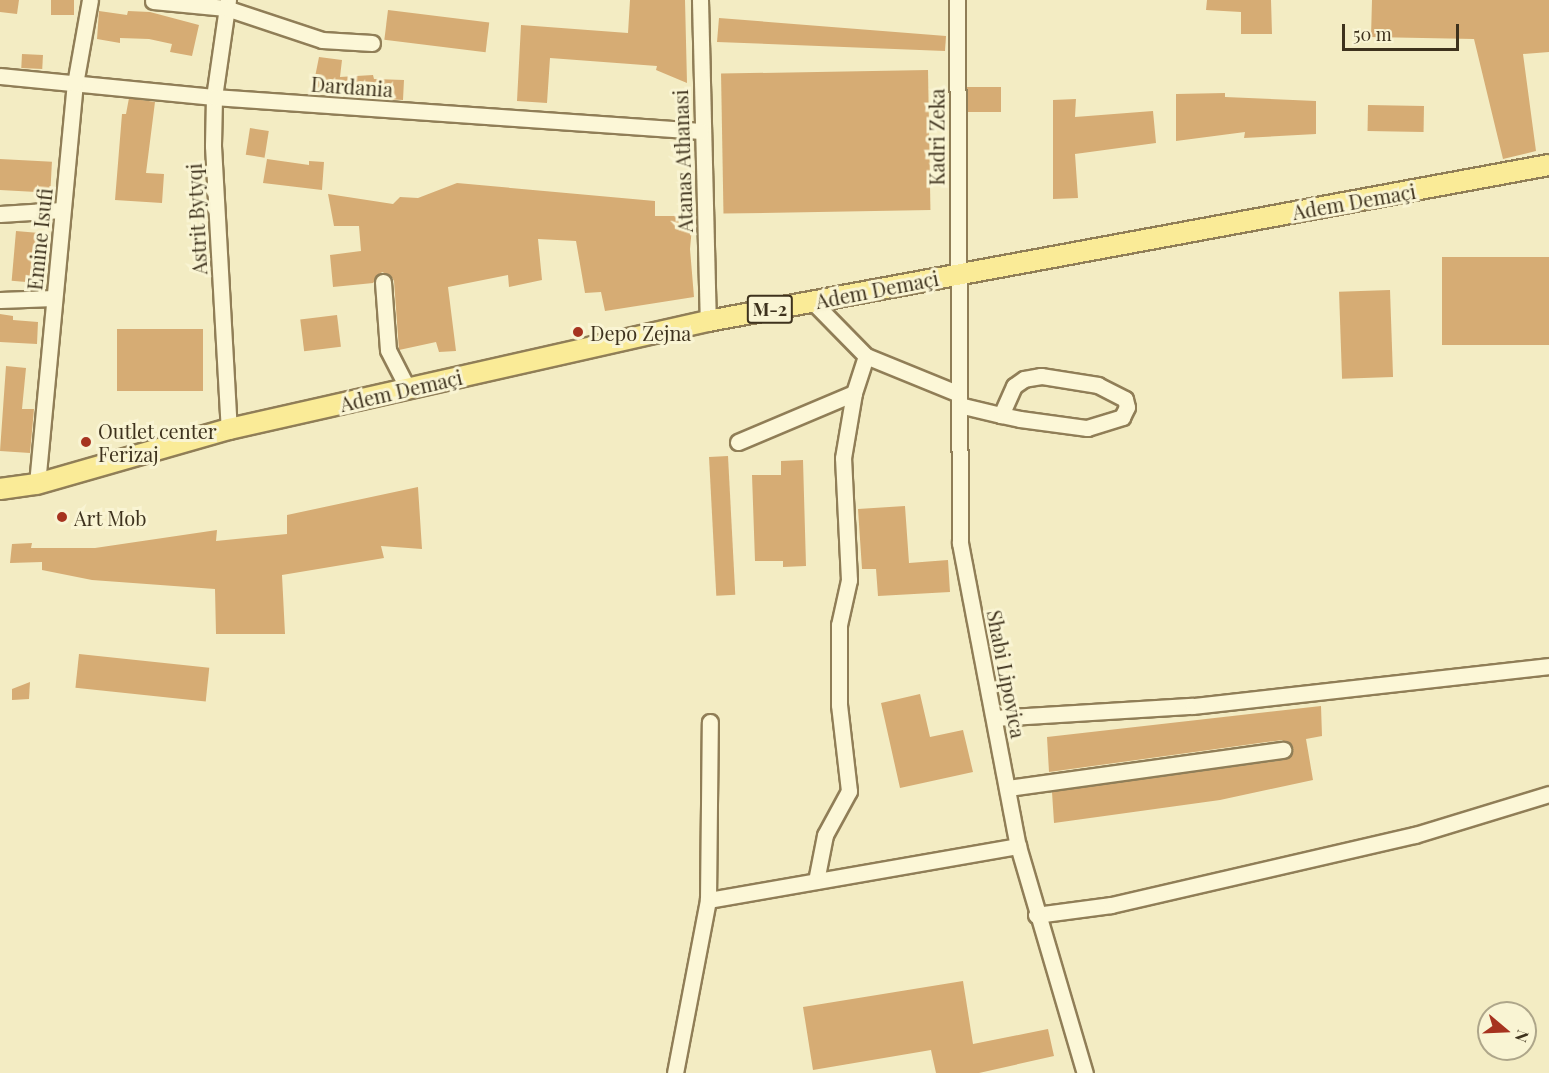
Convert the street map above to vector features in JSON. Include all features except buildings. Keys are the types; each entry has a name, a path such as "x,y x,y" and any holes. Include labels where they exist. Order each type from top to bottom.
{"main road":[{"name":"Adem Demaçi","path":"0,489 37,484 229,429 708,321 1549,165"}],"street":[{"name":"Emine Isufi","path":"37,484 75,84 90,0"},
{"name":"Atanas Athanasi","path":"700,0 701,130 708,321"},
{"name":"Kadri Zeka","path":"957,0 957,273"},
{"path":"153,1 227,4 322,40 372,43"},
{"name":"Astrit Bytyqi","path":"227,4 214,97 218,253 229,429"},
{"name":"Dardania","path":"0,76 214,97 701,130"},
{"path":"0,214 62,210"},
{"name":"Shabi Lipovica","path":"957,273 960,543 1018,846 1036,915 1085,1073"},
{"path":"383,282 388,350 408,389"},
{"path":"0,300 54,298"},
{"path":"812,301 866,356 959,399 1001,415 1087,428 1122,417 1127,407 1125,399 1098,385 1041,376 1024,379 1014,386 1001,415"},
{"path":"816,881 825,835 849,791 839,705 839,625 849,579 843,458 854,393 866,356"},
{"path":"738,442 854,393"},
{"path":"994,718 1193,706 1549,666"},
{"path":"675,1073 708,900 710,722"},
{"path":"1008,788 1283,750"},
{"path":"1036,915 1111,905 1415,835 1549,794"},
{"path":"708,900 1018,846"}],"place":[{"name":"Depo Zejna","path":"578,332"},
{"name":"Outlet center Ferizaj","path":"86,442"},
{"name":"Art Mob","path":"62,517"}]}
